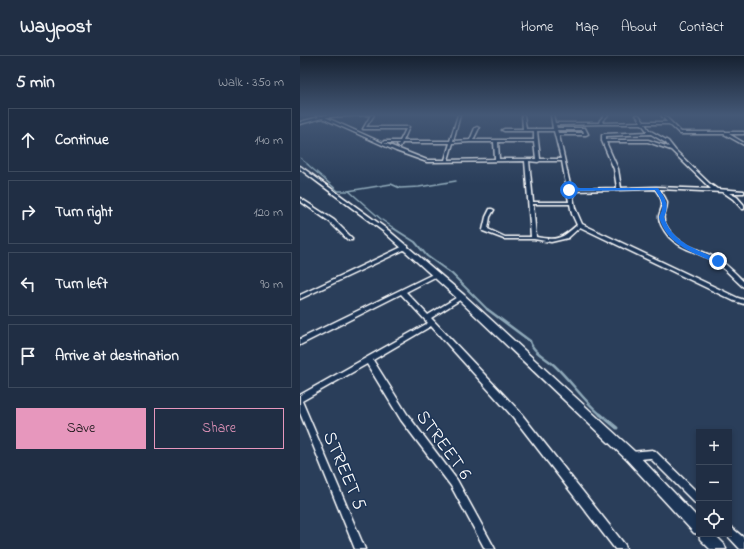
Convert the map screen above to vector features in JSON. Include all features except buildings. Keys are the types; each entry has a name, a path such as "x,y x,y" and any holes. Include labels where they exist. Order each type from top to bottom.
{"street":[{"path":"372,138 397,150 424,160 562,160"},
{"path":"397,150 403,138"},
{"path":"446,161 451,138"},
{"path":"471,142 473,138"},
{"path":"535,138 538,161"},
{"path":"557,138 571,203 574,214 580,225 674,271 736,300 744,302"},
{"path":"603,138 616,169 620,189"},
{"path":"660,138 667,142 700,178 716,190"},
{"path":"733,138 744,144"},
{"path":"381,142 536,141"},
{"path":"604,141 648,141 672,149"},
{"path":"496,142 497,160"},
{"path":"527,161 534,238"},
{"path":"300,167 337,193 406,248 461,297 631,456 696,525"},
{"path":"569,190 656,188 744,192"},
{"path":"656,188 664,201 665,210 662,217 665,229 683,246 722,263 744,285"},
{"path":"722,191 735,198 744,208"},
{"path":"300,199 332,221 350,240"},
{"path":"531,203 571,203"},
{"path":"492,210 488,217 485,230 504,238 534,238 551,242 562,239 580,225"},
{"path":"300,297 406,248"},
{"path":"300,342 435,275"},
{"path":"402,291 516,414 621,549"},
{"path":"300,399 369,360 461,297"},
{"name":"STREET 6","path":"369,360 404,417 454,483 490,549"},
{"name":"STREET 5","path":"300,404 360,549"},
{"path":"631,456 652,454 696,498"},
{"path":"732,533 744,546"},
{"path":"708,537 719,549"}],"waterway":[{"path":"300,158 309,165"},
{"path":"307,164 338,191 348,191"},
{"path":"348,191 391,184 400,188 419,187 456,181"},
{"path":"348,191 395,229"},
{"path":"393,228 415,242 427,256 452,274 487,309"},
{"path":"487,309 530,341 533,348 554,365 588,403 601,415"},
{"path":"600,414 617,428"}],"route":[{"path":"569,190 656,188 664,201 665,210 662,217 665,229 683,246 718,261"}]}
